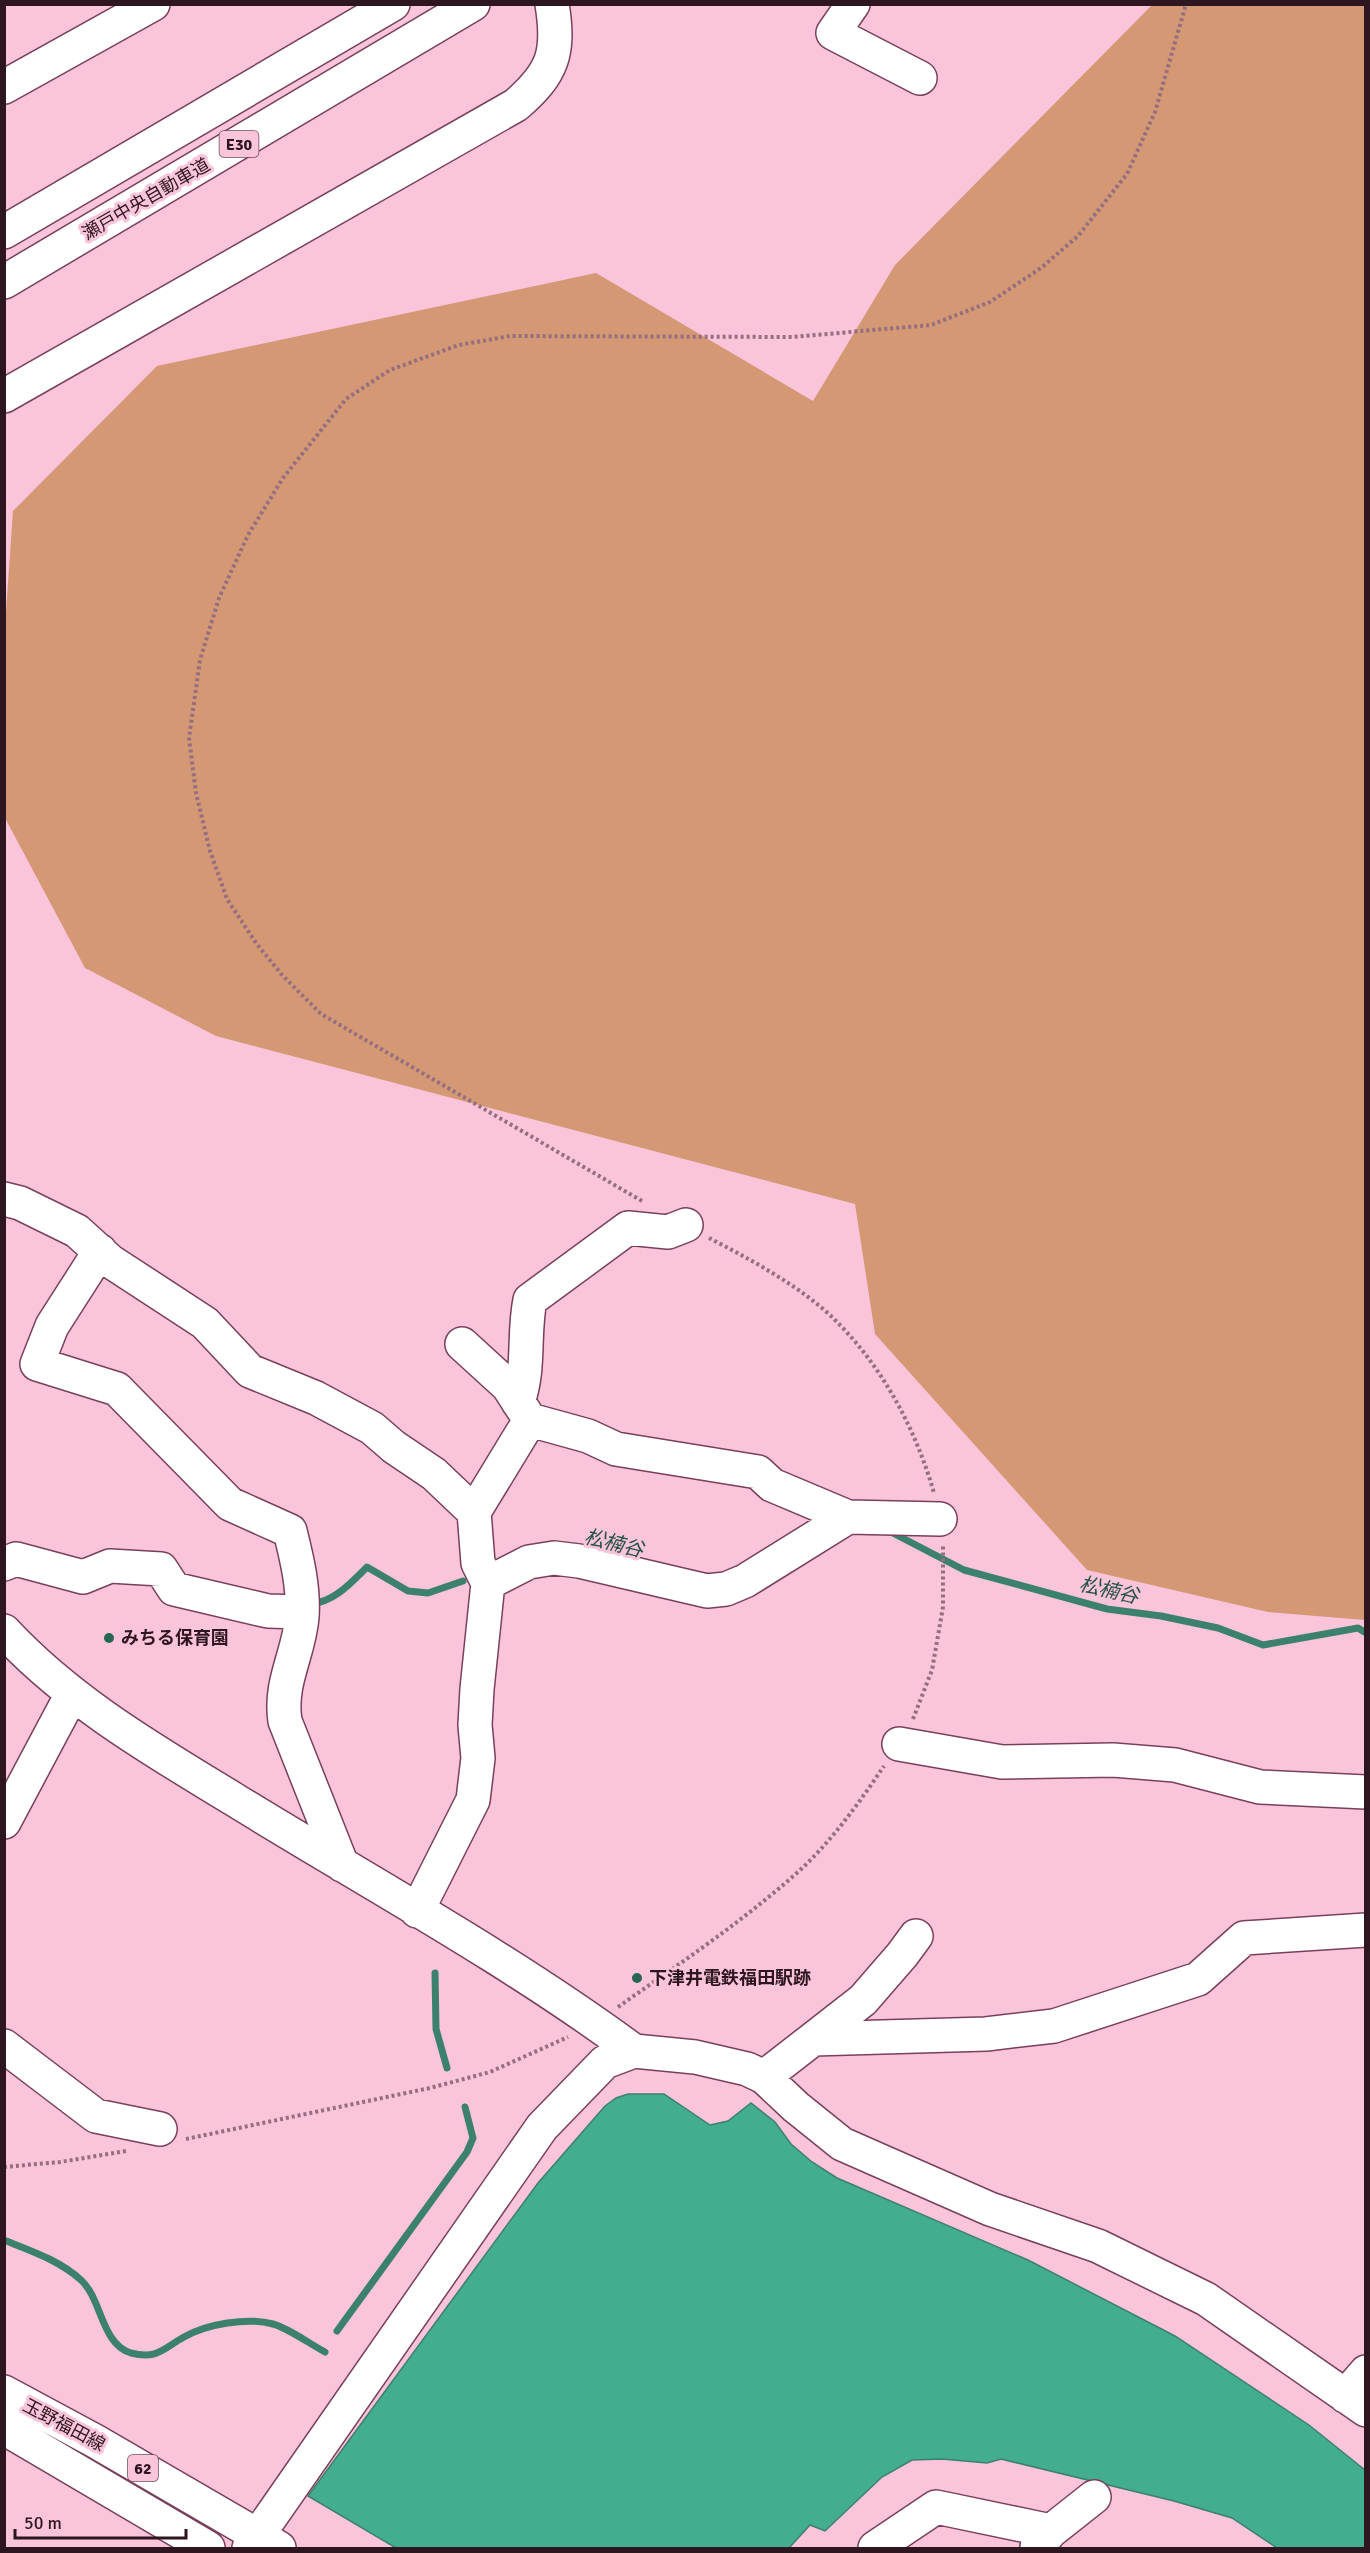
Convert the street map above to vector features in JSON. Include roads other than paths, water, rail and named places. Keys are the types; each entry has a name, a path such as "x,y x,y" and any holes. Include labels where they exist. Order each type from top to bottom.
{"main road":[{"path":"4,87 153,4"},
{"name":"E30","path":"4,232 393,4"},
{"name":"瀬戸中央自動車道","path":"4,282 473,4"},
{"path":"853,4 833,33 920,78"},
{"path":"4,396 516,105 536,87 550,66 557,33 559,8"},
{"path":"4,1199 20,1203 77,1231 100,1251 205,1323 250,1371 316,1398 372,1428 394,1447 434,1474 474,1512"},
{"path":"417,1911 473,1800 478,1758 475,1725 477,1689 488,1583 478,1563 474,1512 524,1411 527,1317 530,1299 628,1228 669,1232 686,1226"},
{"path":"100,1251 52,1326 37,1364 117,1389 230,1504 291,1531 301,1579 301,1612 282,1702 289,1732 342,1864"},
{"path":"462,1344 508,1386 524,1411 616,1449 758,1472 772,1485 848,1517 942,1533"},
{"path":"488,1583 529,1562 554,1558 579,1561 707,1592 726,1589 745,1581 848,1517"},
{"path":"4,1564 16,1559 83,1577 111,1566 161,1569 174,1589 268,1611 301,1612"},
{"path":"4,1632 49,1676 145,1745 342,1864 596,2023 634,2051"},
{"path":"4,1822 72,1694"},
{"path":"899,1744 1002,1761 1113,1760 1175,1765 1260,1787 1365,1792"},
{"path":"813,2039 986,2034 1054,2026 1198,1979 1244,1938 1365,1930"},
{"path":"764,2077 863,2000 916,1936"},
{"path":"4,2046 96,2116 169,2135"},
{"path":"262,2544 542,2127 605,2062 634,2051 695,2056 747,2069 764,2077 796,2107 842,2144 990,2209 1098,2247 1206,2299 1359,2393"},
{"name":"玉野福田線","path":"4,2392 95,2441 262,2544"},
{"name":"玉野福田線","path":"4,2428 208,2548"},
{"path":"875,2548 936,2507 1043,2540 1094,2497"}],"waterway":[{"name":"松楠谷","path":"889,1531 964,1570 1107,1609 1161,1616 1218,1628 1263,1645 1358,1628 1366,1633"},
{"name":"松楠谷","path":"310,1604 334,1596 367,1567 408,1591 428,1593 463,1581"},
{"path":"435,1973 436,2029 447,2068"},
{"path":"337,2331 467,2152 473,2138 465,2107"},
{"path":"4,2240 54,2261 81,2280 88,2288 113,2340 121,2348 131,2353 154,2354 204,2328 251,2321 279,2326 325,2352"}],"place":[{"name":"みちる保育園","path":"109,1638"},
{"name":"下津井電鉄福田駅跡","path":"637,1978"}]}
